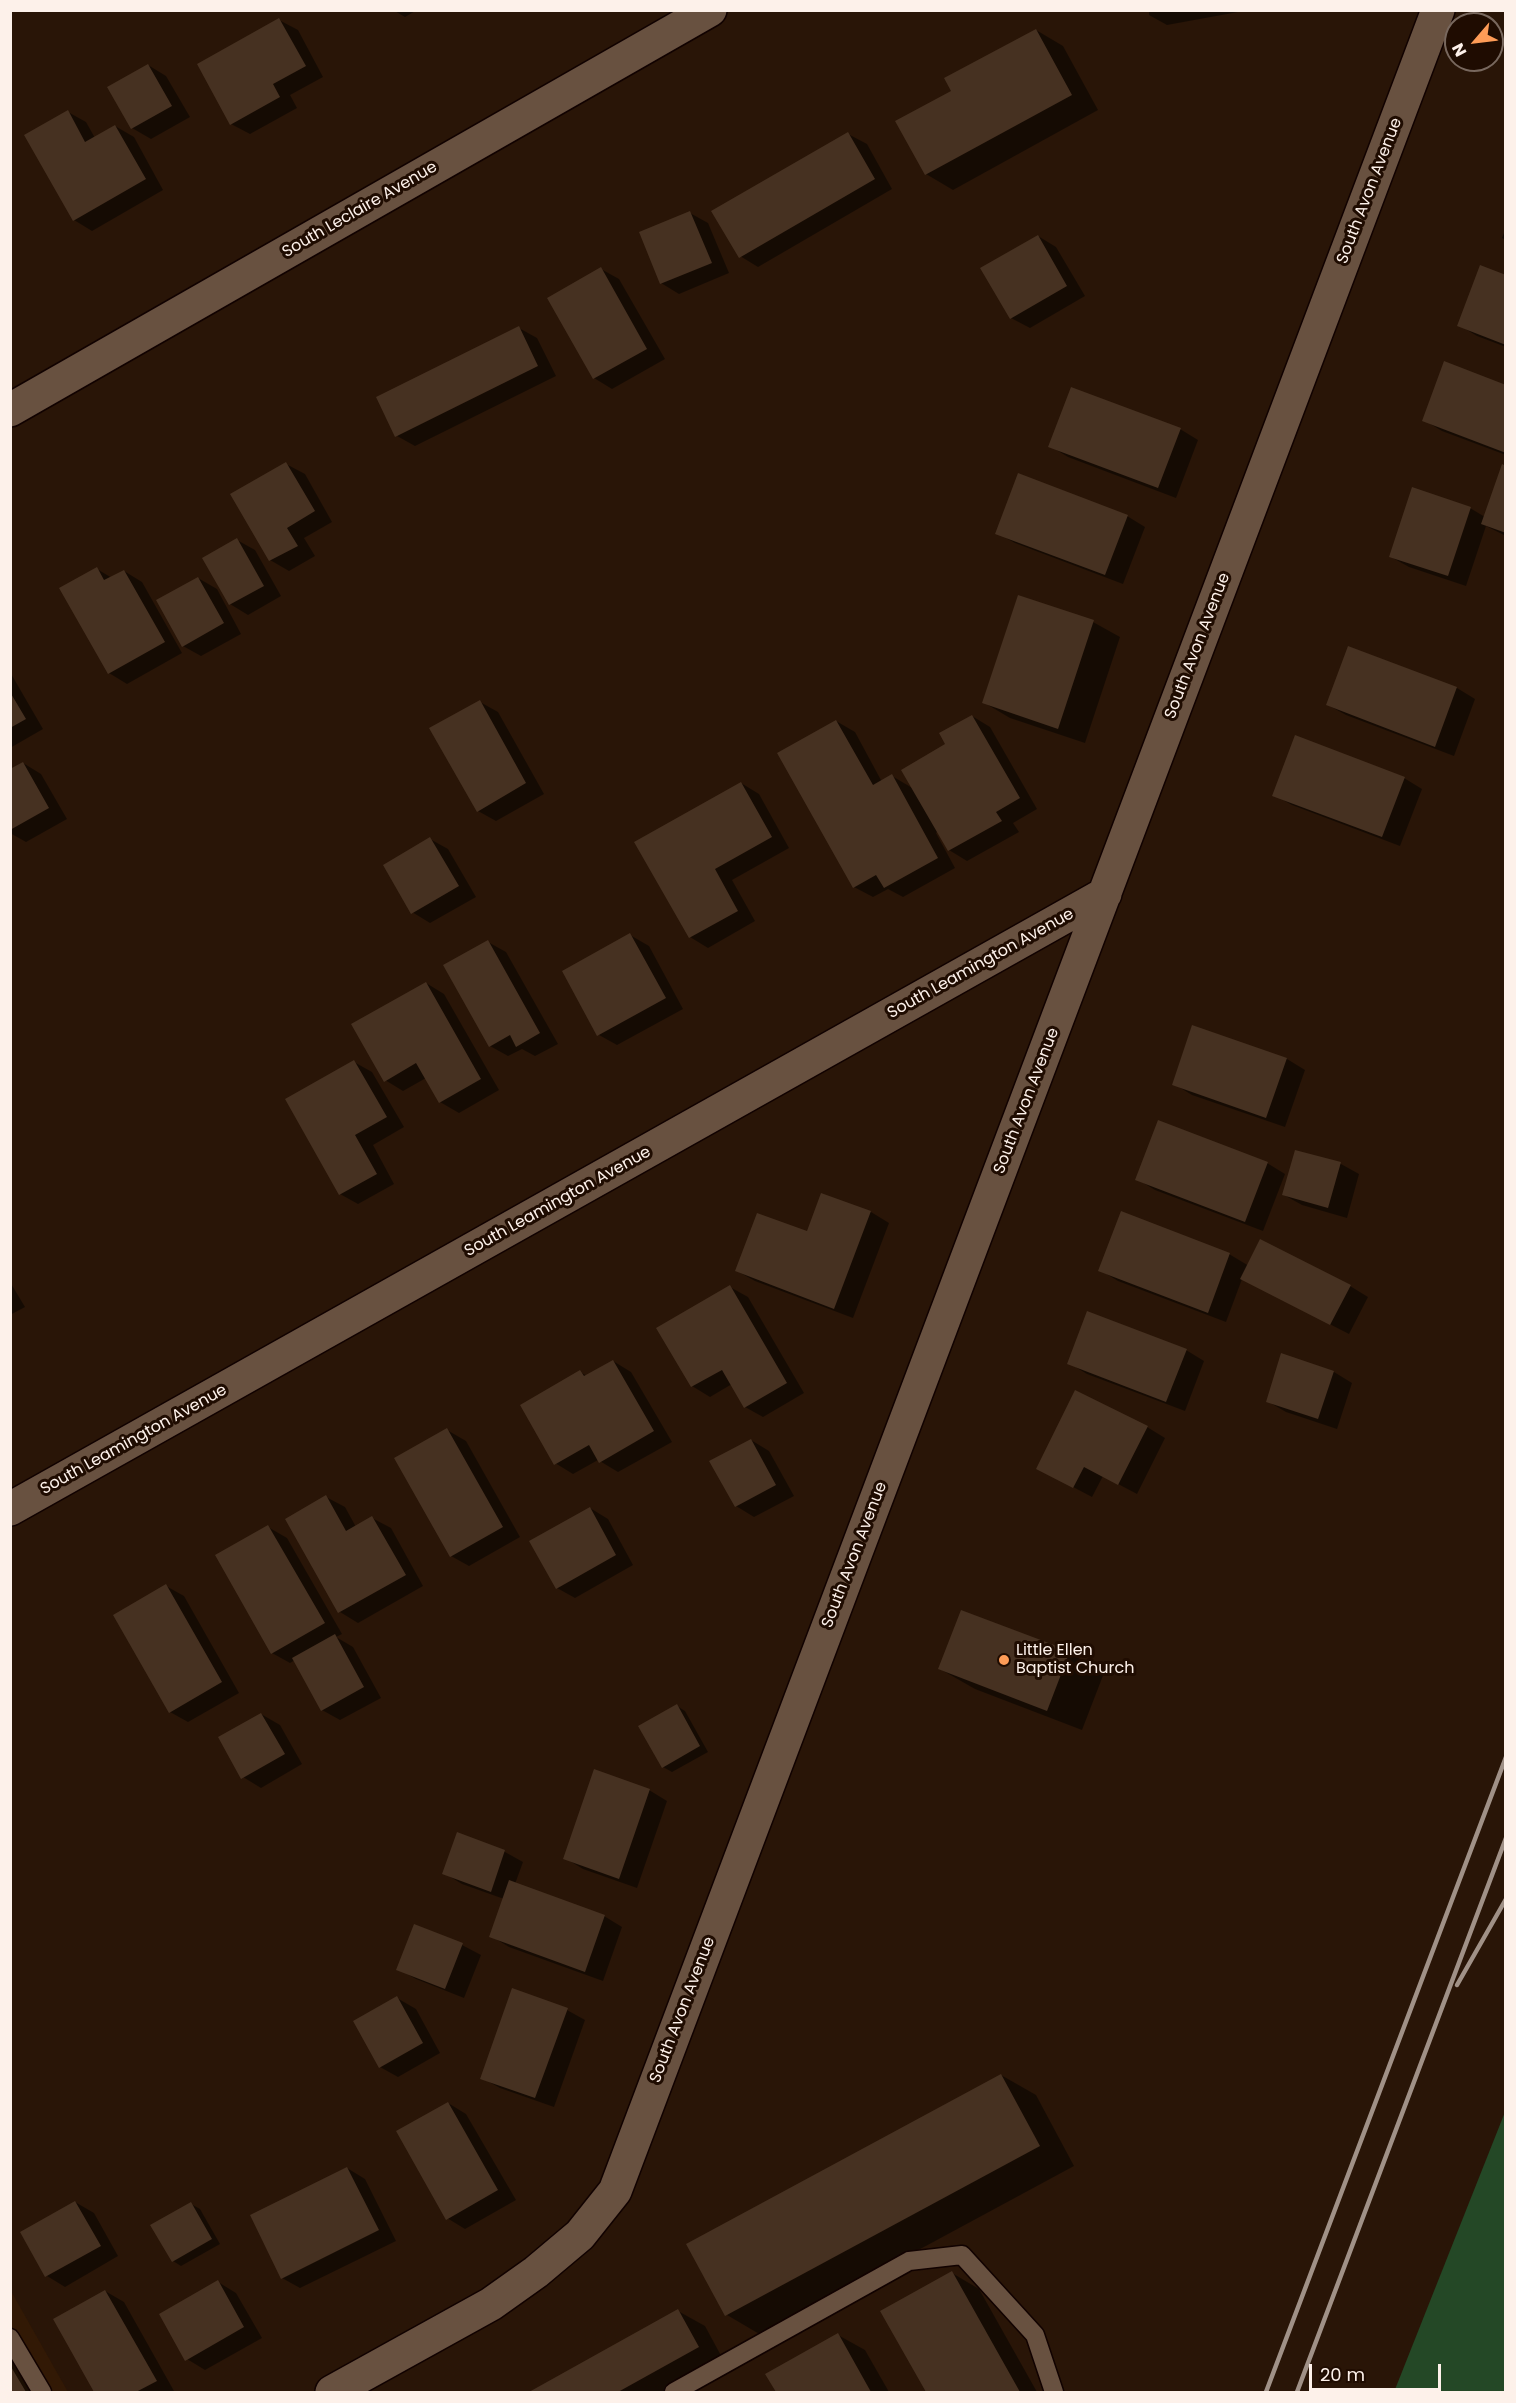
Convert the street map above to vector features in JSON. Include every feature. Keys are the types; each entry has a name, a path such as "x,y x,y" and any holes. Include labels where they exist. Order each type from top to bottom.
{"street":[{"name":"South Leclaire Avenue","path":"10,410 710,10"},
{"name":"South Avon Avenue","path":"332,2392 491,2304 536,2272 580,2235 615,2191 1438,10"},
{"name":"South Leamington Avenue","path":"10,1509 1105,894"}],"lane":[{"path":"674,2392 909,2261 962,2255 1035,2335 1054,2392"},
{"path":"10,2338 42,2392"}],"shaded area":[{"path":"11,2291 68,2392 11,2392"}],"green space":[{"path":"1505,2112 1505,2392 1394,2392"}],"building":[{"path":"279,18 306,66 273,84 280,97 230,125 197,64"},
{"path":"1036,29 1072,95 925,175 895,121 951,91 944,78"},
{"path":"148,64 172,106 131,129 107,87"},
{"path":"68,110 85,142 115,125 146,179 73,221 24,135"},
{"path":"848,132 875,179 739,258 711,211"},
{"path":"690,211 712,263 660,284 639,232"},
{"path":"1038,235 1067,286 1010,319 980,268"},
{"path":"1480,265 1506,275 1506,345 1457,326"},
{"path":"601,267 647,349 593,379 547,298"},
{"path":"519,326 538,366 395,437 376,397"},
{"path":"1444,361 1506,385 1506,453 1422,421"},
{"path":"1071,387 1181,428 1158,488 1048,447"},
{"path":"286,462 315,511 287,528 298,546 269,561 230,494"},
{"path":"1502,464 1506,466 1506,533 1481,524"},
{"path":"1018,473 1128,515 1105,575 995,534"},
{"path":"1412,487 1471,507 1448,576 1389,557"},
{"path":"237,538 264,586 229,605 202,558"},
{"path":"97,567 104,580 124,570 165,642 108,674 59,588"},
{"path":"198,577 224,623 182,647 156,600"},
{"path":"1018,595 1094,620 1058,729 982,703"},
{"path":"1348,646 1457,687 1435,747 1326,705"},
{"path":"10,692 26,719 10,728"},
{"path":"480,700 526,783 477,812 429,728"},
{"path":"972,715 1020,798 996,812 1002,821 948,851 901,770 945,744 939,733"},
{"path":"836,720 873,785 892,774 938,858 884,888 876,875 853,888 777,753"},
{"path":"1295,735 1405,777 1382,837 1272,796"},
{"path":"23,762 49,808 10,830 10,769"},
{"path":"741,782 772,837 715,869 738,911 689,938 634,842"},
{"path":"430,837 459,886 411,914 383,865"},
{"path":"630,933 666,998 597,1036 562,971"},
{"path":"488,940 540,1033 516,1047 510,1035 489,1047 443,965"},
{"path":"426,982 481,1079 439,1103 416,1063 384,1082 351,1024"},
{"path":"1192,1025 1287,1058 1266,1118 1172,1085"},
{"path":"354,1060 387,1117 355,1135 377,1174 339,1195 285,1099"},
{"path":"1158,1120 1268,1162 1245,1222 1135,1180"},
{"path":"1295,1150 1341,1162 1328,1208 1282,1195"},
{"path":"821,1193 871,1211 834,1309 735,1271 757,1213 807,1231"},
{"path":"1121,1211 1230,1253 1208,1313 1098,1271"},
{"path":"1260,1239 1351,1285 1330,1325 1240,1279"},
{"path":"730,1285 787,1383 744,1408 722,1370 691,1387 656,1328"},
{"path":"1087,1311 1187,1349 1166,1402 1067,1364"},
{"path":"1281,1353 1334,1371 1318,1419 1266,1402"},
{"path":"613,1360 654,1431 599,1463 589,1445 554,1465 520,1405 580,1370 584,1376"},
{"path":"1075,1390 1148,1426 1118,1485 1084,1467 1073,1488 1036,1469"},
{"path":"447,1428 503,1527 450,1557 394,1458"},
{"path":"751,1439 776,1485 735,1507 709,1461"},
{"path":"326,1495 346,1531 372,1516 406,1575 338,1613 285,1519"},
{"path":"590,1507 616,1555 556,1589 529,1541"},
{"path":"268,1525 325,1623 271,1654 215,1555"},
{"path":"166,1584 222,1682 169,1713 113,1615"},
{"name":"Little Ellen Baptist Church","path":"961,1610 1070,1651 1047,1711 938,1669"},
{"path":"335,1634 364,1687 321,1711 292,1658"},
{"path":"677,1704 700,1746 662,1768 638,1726"},
{"path":"261,1713 285,1754 241,1779 218,1737"},
{"path":"594,1769 650,1789 619,1879 563,1859"},
{"path":"457,1832 505,1850 491,1892 442,1874"},
{"path":"509,1880 605,1915 585,1972 489,1937"},
{"path":"414,1924 463,1943 445,1989 396,1970"},
{"path":"512,1988 568,2008 535,2098 480,2079"},
{"path":"397,1996 423,2043 379,2068 353,2021"},
{"path":"1001,2074 1040,2146 725,2316 686,2244"},
{"path":"448,2102 498,2190 446,2220 396,2131"},
{"path":"347,2167 379,2230 281,2279 250,2215"},
{"path":"75,2201 101,2246 45,2277 20,2232"},
{"path":"191,2202 212,2239 172,2262 150,2225"},
{"path":"952,2271 1020,2392 926,2392 880,2311"},
{"path":"218,2280 244,2327 185,2361 159,2314"},
{"path":"105,2290 157,2381 136,2392 94,2392 53,2319"},
{"path":"678,2309 699,2347 618,2392 529,2392"},
{"path":"838,2333 871,2392 776,2392 765,2374"},
{"path":"10,2365 26,2392 10,2392"}],"railway":[{"path":"1266,2392 1506,1757"},
{"path":"1297,2392 1506,1838"},
{"path":"1457,1985 1506,1899"}],"place":[{"name":"Little Ellen Baptist Church","path":"1004,1660"}]}
